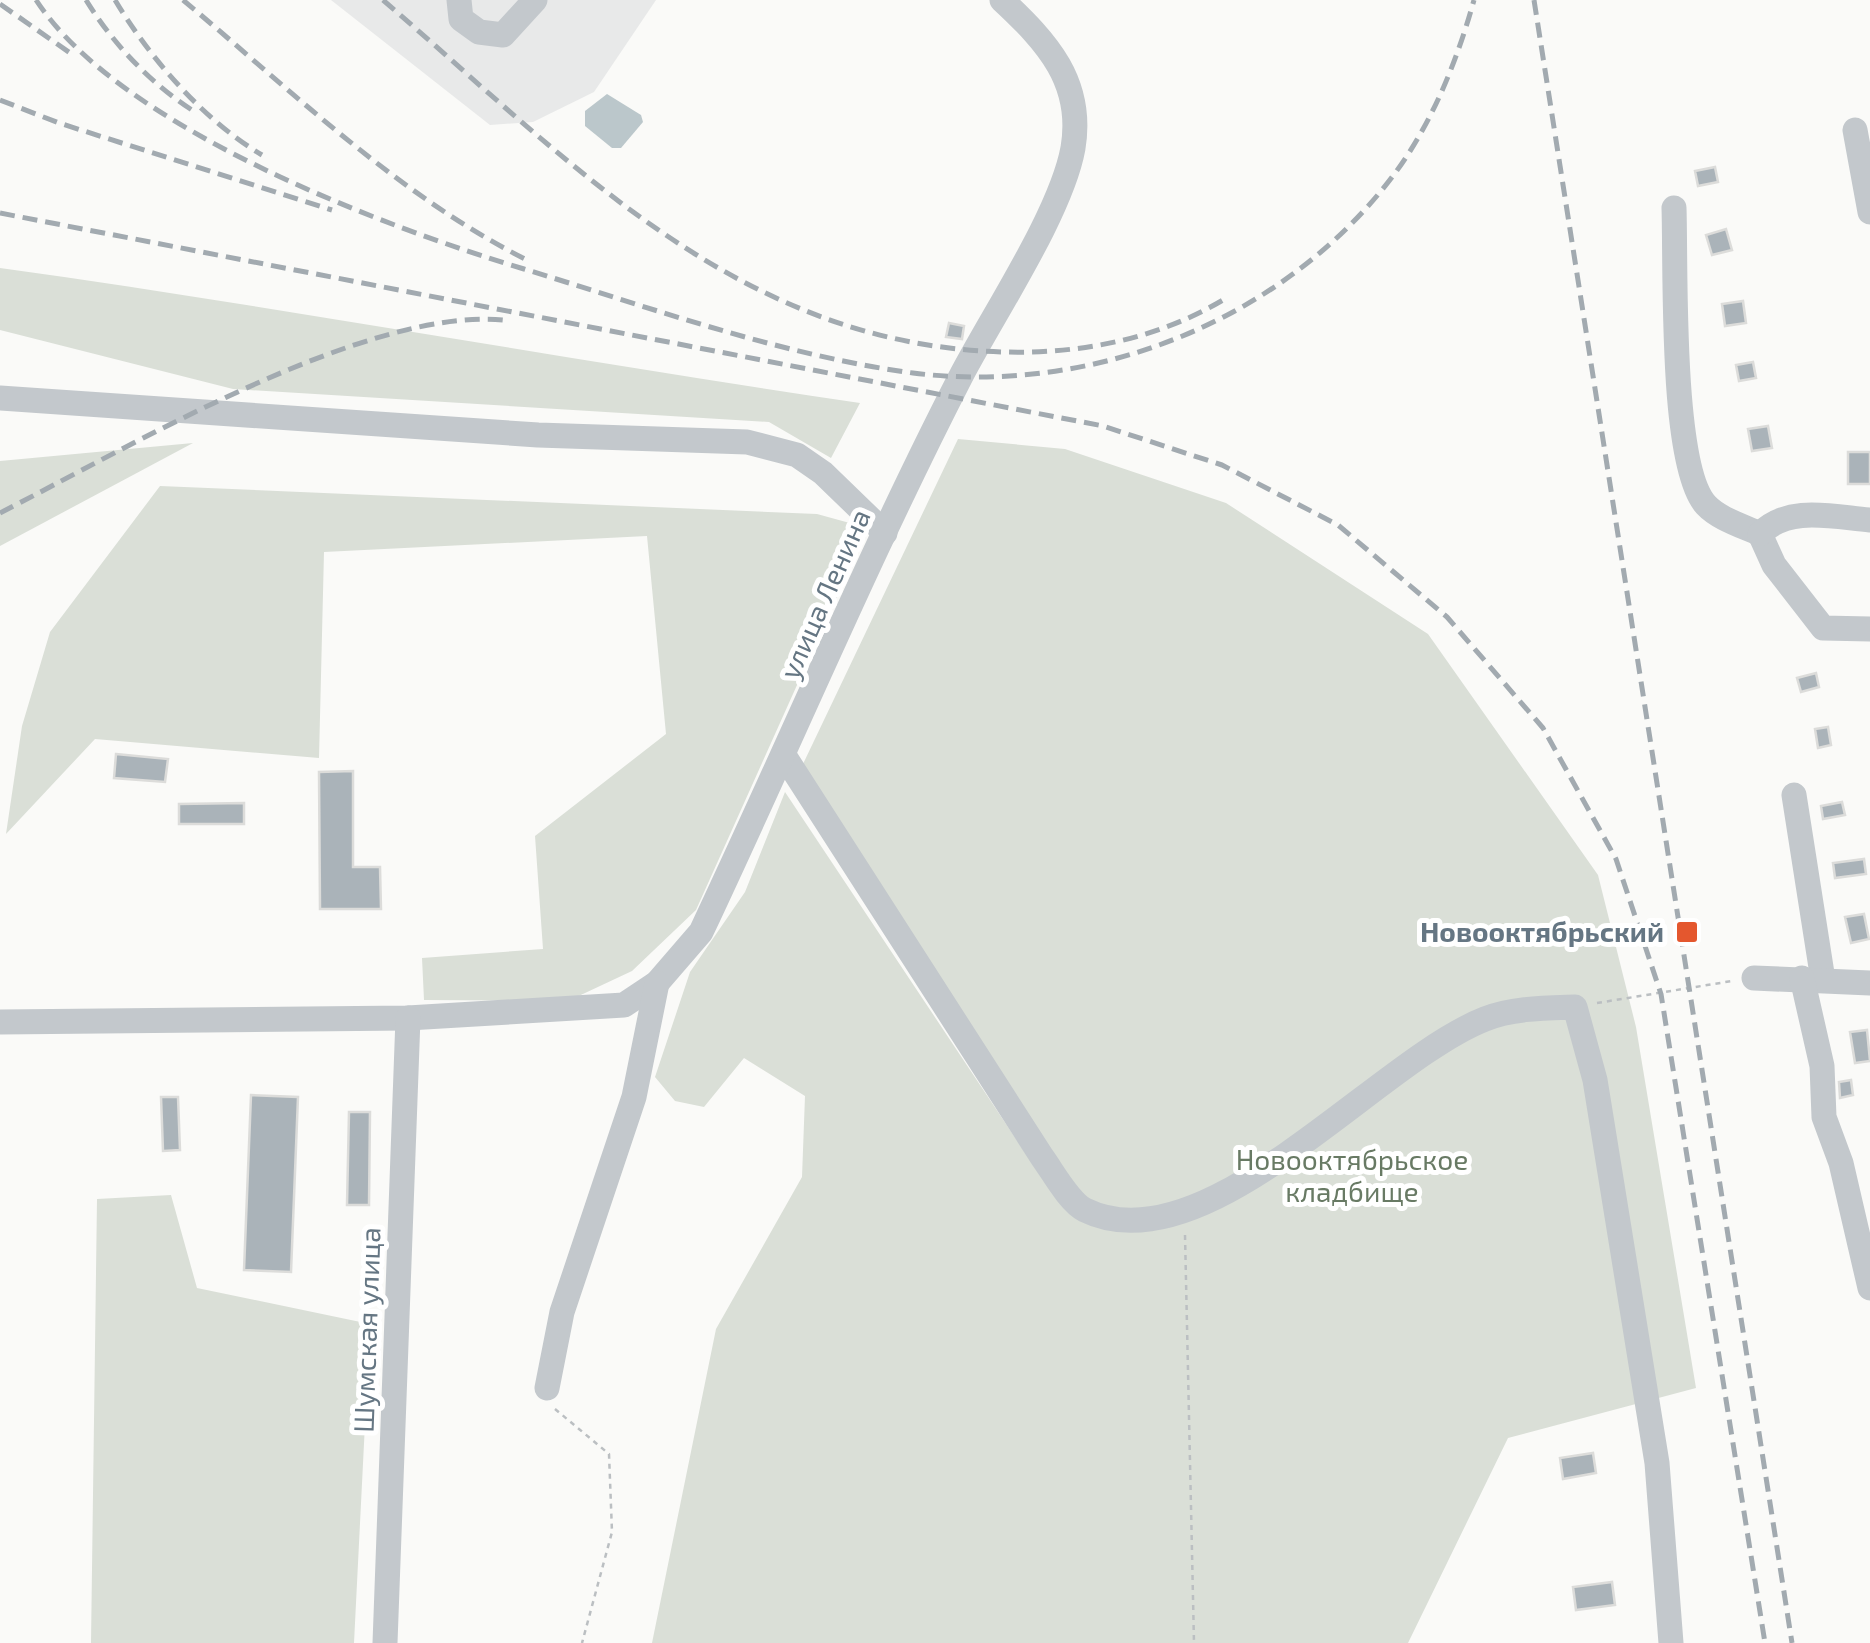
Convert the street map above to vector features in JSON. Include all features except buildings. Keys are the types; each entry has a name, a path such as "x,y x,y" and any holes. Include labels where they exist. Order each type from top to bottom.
{"street":[{"path":"459,0 462,18 470,26 479,32 503,35 535,0"},
{"name":"улица Ленина","path":"0,1022 408,1018 624,1004 658,983 701,932 961,374 1060,187 1073,148 1074,108 1065,70 1002,0"},
{"path":"1855,130 1870,212"},
{"path":"1674,208 1680,404 1694,489 1707,508 1760,534 1774,565 1823,628 1870,629"},
{"path":"0,398 538,435 747,442 796,455 823,472 885,533"},
{"path":"1760,534 1773,521 1803,515 1870,520"},
{"path":"784,757 1042,1157 1082,1210 1124,1220 1185,1214 1232,1190 1444,1042 1486,1018 1576,1006 1595,1080 1658,1463 1671,1643"},
{"path":"1794,796 1824,1116 1841,1163 1870,1288"},
{"path":"1754,978 1870,983"},
{"path":"547,1388 562,1312 634,1097 658,983"},
{"name":"Шумская улица","path":"385,1643 408,1018"}],"path":[{"path":"1576,1006 1754,978"},
{"path":"1185,1214 1194,1643"},
{"path":"547,1388 555,1409 609,1454 612,1532 582,1643"}],"shaded area":[{"path":"331,0 656,0 594,92 533,122 490,125"},
{"path":"607,94 641,115 643,122 621,148 612,148 585,126 585,111"}],"green space":[{"path":"0,268 860,403 831,458 769,422 233,389 0,330"},
{"name":"Новооктябрьское кладбище","path":"958,439 1065,449 1226,503 1428,634 1598,875 1636,1027 1696,1388 1508,1438 1408,1643 652,1643 716,1329 802,1177 805,1096 744,1058 704,1107 675,1101 655,1077 690,972 745,892 785,792 1040,1175 803,764"},
{"path":"193,443 0,546 0,461"},
{"path":"160,486 817,514 857,525 837,596 696,910 632,971 568,1001 424,1000 422,958 543,949 535,836 666,734 647,536 324,552 319,758 95,739 6,834 22,726 50,632"},
{"path":"171,1195 197,1288 370,1324 354,1643 91,1643 97,1199"}],"railway":[{"path":"36,0 75,46 127,90 189,130 258,166 399,227 668,314 814,355 913,373 978,377 1044,373 1108,361 1170,341 1230,314 1285,279 1336,238 1381,191 1412,148 1438,100 1474,0"},
{"path":"86,0 134,62 195,112"},
{"path":"115,0 179,86 219,124 262,155"},
{"path":"183,0 391,174 480,234 527,260"},
{"path":"383,0 522,122 665,235 741,281 822,317 910,342 1033,352 1090,347 1145,334 1223,300"},
{"path":"1534,0 1792,1643"},
{"path":"0,4 73,55"},
{"path":"0,100 59,123 332,210"},
{"path":"0,213 1103,426 1222,465 1338,525 1447,617 1543,728 1616,859 1661,994 1765,1643"},
{"path":"0,513 178,420 317,358 384,336 448,322 504,320"}],"place":[{"name":"Новооктябрьский","path":"1687,932"}]}
